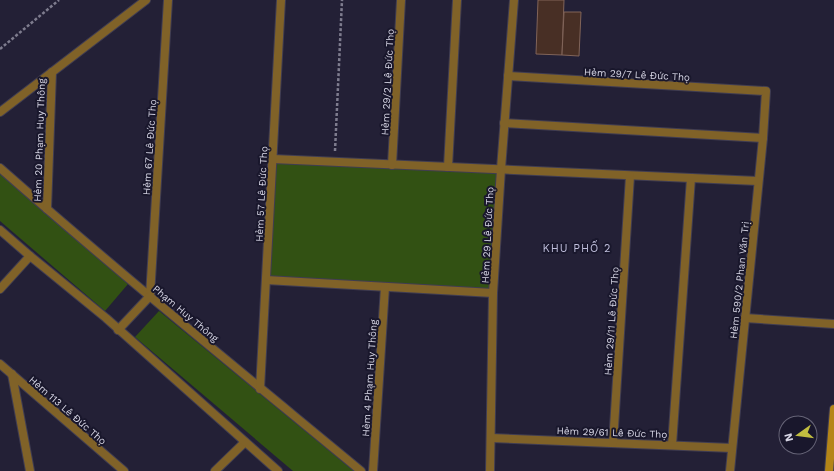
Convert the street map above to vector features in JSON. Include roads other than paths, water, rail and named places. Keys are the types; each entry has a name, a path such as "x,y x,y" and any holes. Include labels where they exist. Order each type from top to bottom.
{"main road":[{"path":"829,471 834,409"}],"street":[{"name":"Hẻm 20 Phạm Huy Thông","path":"0,112 146,0"},
{"name":"Hẻm 67 Lê Đức Thọ","path":"150,296 168,0"},
{"name":"Hẻm 57 Lê Đức Thọ","path":"260,388 281,0"},
{"name":"Hẻm 29/2 Lê Đức Thọ","path":"392,164 401,0"},
{"path":"448,167 457,0"},
{"name":"Hẻm 29 Lê Đức Thọ","path":"490,471 493,293 504,122 514,0"},
{"name":"Hẻm 20 Phạm Huy Thông","path":"47,209 52,72"},
{"name":"Hẻm 29/7 Lê Đức Thọ","path":"508,76 766,91"},
{"name":"Hẻm 590/2 Phan Văn Trị","path":"730,471 763,138 766,91"},
{"path":"504,122 763,138"},
{"path":"273,159 758,181"},
{"name":"Phạm Huy Thông","path":"0,168 150,296 361,471"},
{"name":"Hẻm 29/11 Lê Đức Thọ","path":"613,443 630,176"},
{"path":"672,445 691,178"},
{"path":"0,230 106,318 278,471"},
{"path":"0,289 30,256"},
{"path":"266,280 493,293"},
{"name":"Hẻm 4 Phạm Huy Thông","path":"374,471 386,287"},
{"path":"118,330 150,296"},
{"path":"745,318 834,324"},
{"name":"Hẻm 113 Lê Đức Thọ","path":"0,364 124,471"},
{"path":"12,374 30,471"},
{"name":"Hẻm 29/61 Lê Đức Thọ","path":"491,438 732,448"},
{"path":"215,471 245,442"}],"district":[{"name":"KHU PHỐ 2","path":"577,248"}]}
